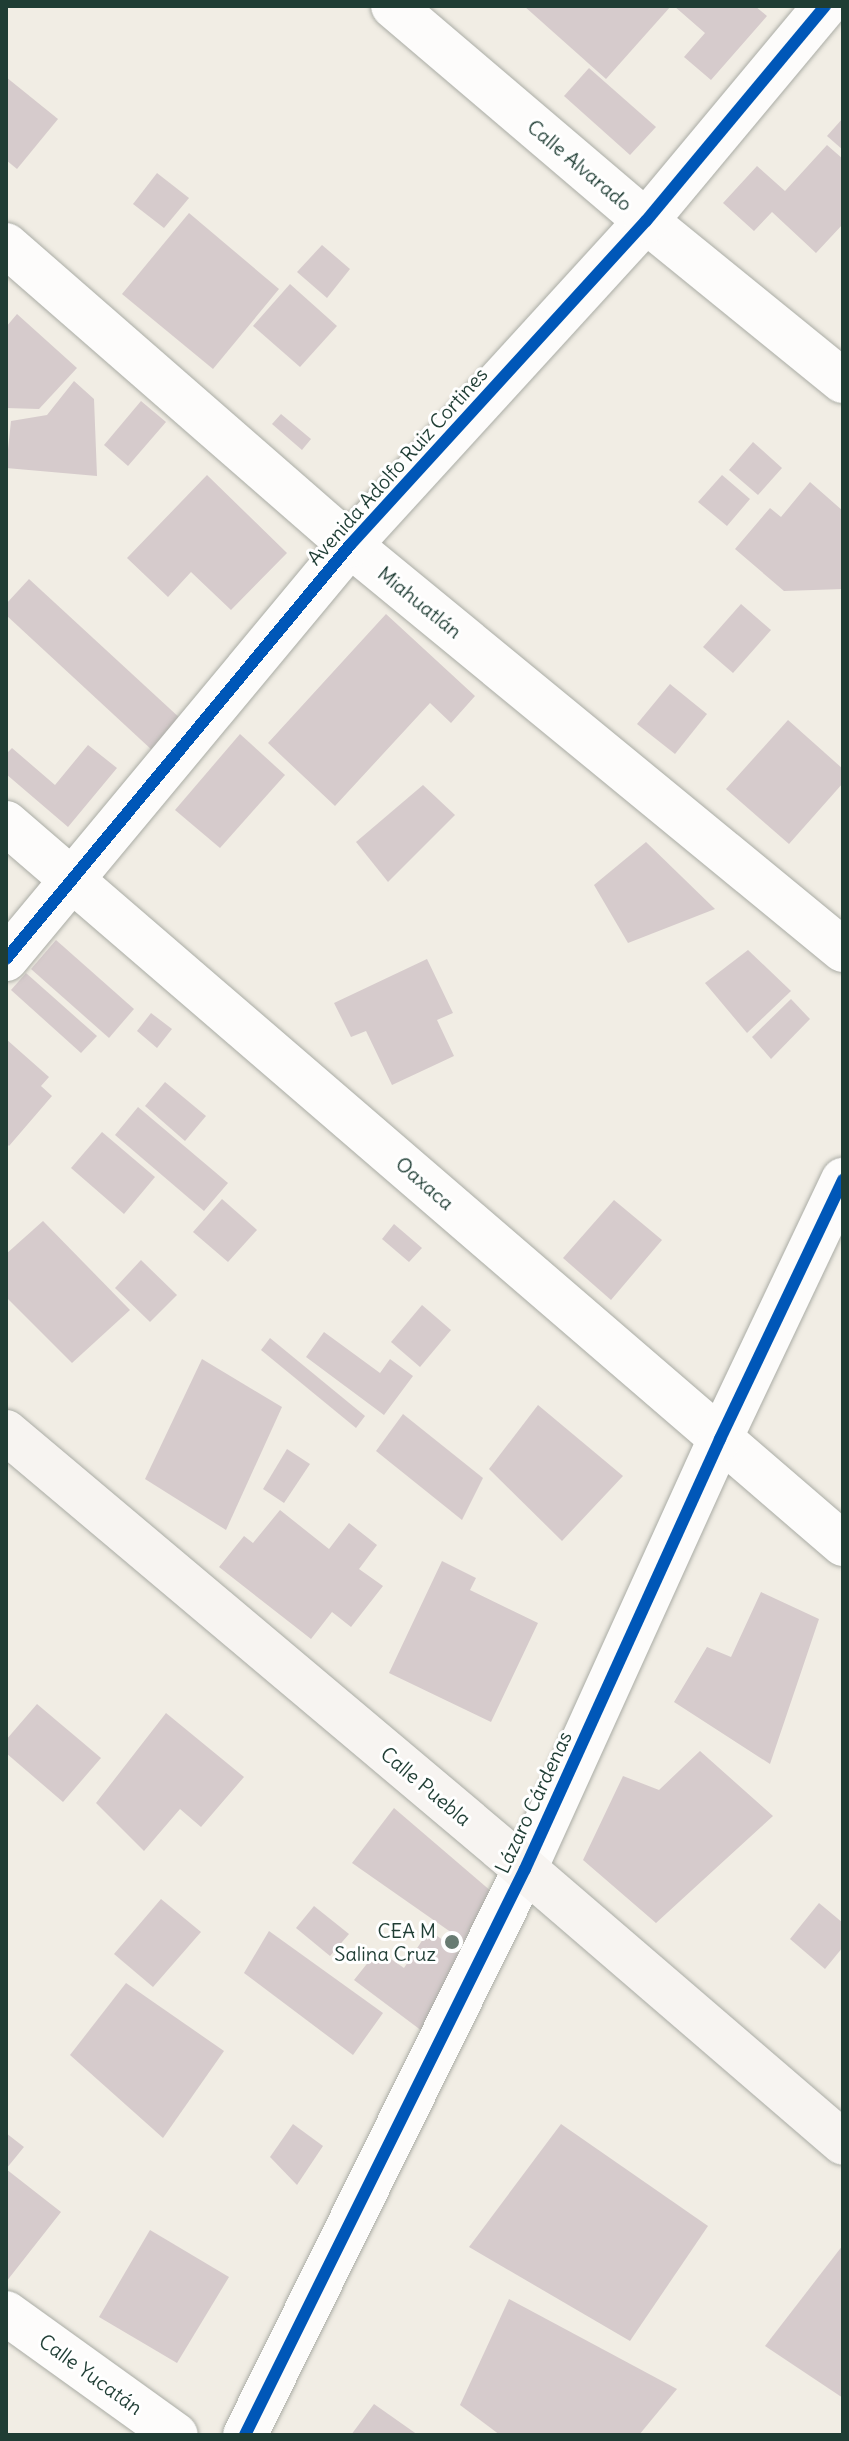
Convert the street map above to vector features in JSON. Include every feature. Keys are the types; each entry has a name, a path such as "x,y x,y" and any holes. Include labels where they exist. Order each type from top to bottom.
{"street":[{"name":"Calle Alvarado","path":"393,6 646,221 843,381"},
{"name":"Avenida Adolfo Ruiz Cortines","path":"6,959 350,545 646,221 825,6"},
{"name":"Miahuatlán","path":"6,245 350,545 843,950"},
{"name":"Oaxaca","path":"6,823 843,1544"},
{"name":"Lázaro Cárdenas","path":"245,2435 525,1869 720,1439 843,1180"},
{"name":"Calle Puebla","path":"6,1432 525,1869 843,2143"},
{"name":"Calle Yucatán","path":"6,2313 176,2435"}],"building":[{"path":"524,6 671,6 606,79"},
{"path":"674,6 755,6 767,16 711,80 684,57 705,33"},
{"path":"589,68 656,127 630,155 564,96"},
{"path":"6,77 58,119 17,169 6,160"},
{"path":"843,118 843,150 827,136"},
{"path":"827,145 843,159 843,224 816,253 772,212 754,231 723,203 757,166 785,191"},
{"path":"157,173 189,198 164,228 133,204"},
{"path":"189,213 279,289 213,369 122,294"},
{"path":"322,245 350,269 327,298 297,272"},
{"path":"290,284 337,326 300,367 253,326"},
{"path":"17,314 77,368 39,409 6,408 6,327"},
{"path":"74,381 94,399 97,476 6,468 11,421 47,415"},
{"path":"141,401 166,422 128,466 104,445"},
{"path":"281,414 311,439 302,450 272,424"},
{"path":"753,442 782,468 758,495 729,470"},
{"path":"207,475 287,553 231,610 191,572 168,597 127,558"},
{"path":"722,475 750,499 727,526 698,502"},
{"path":"810,482 843,511 843,589 784,591 735,549 770,508 781,517"},
{"path":"29,579 182,720 153,751 6,615 6,604"},
{"path":"741,604 771,630 733,673 703,647"},
{"path":"386,614 475,696 451,723 430,703 335,806 268,743"},
{"path":"670,684 707,714 675,754 637,724"},
{"path":"788,720 843,769 843,783 789,844 726,789"},
{"path":"240,734 285,775 220,848 175,810"},
{"path":"88,745 117,768 68,827 6,774 6,754 12,748 55,785"},
{"path":"423,785 455,815 388,882 356,842"},
{"path":"646,842 715,909 628,943 594,885"},
{"path":"56,940 134,1009 109,1038 31,969"},
{"path":"748,950 791,991 747,1033 705,983"},
{"path":"427,959 453,1013 437,1020 454,1056 392,1085 366,1031 351,1037 334,1003"},
{"path":"26,973 97,1036 81,1053 11,990"},
{"path":"791,999 810,1019 771,1059 752,1037"},
{"path":"151,1013 172,1029 157,1048 137,1031"},
{"path":"6,1039 49,1077 41,1086 52,1096 9,1146 6,1143"},
{"path":"165,1082 206,1116 185,1141 145,1106"},
{"path":"138,1107 228,1183 204,1211 115,1135"},
{"path":"102,1132 155,1177 124,1214 71,1168"},
{"path":"222,1199 257,1230 228,1262 193,1232"},
{"path":"614,1200 662,1240 611,1300 563,1258"},
{"path":"43,1221 130,1310 72,1363 6,1297 6,1254"},
{"path":"394,1224 422,1248 409,1262 382,1239"},
{"path":"141,1260 177,1295 150,1322 115,1288"},
{"path":"422,1305 451,1330 420,1367 391,1342"},
{"path":"324,1332 380,1373 390,1359 413,1376 384,1415 306,1357"},
{"path":"270,1338 365,1416 356,1428 261,1350"},
{"path":"202,1359 282,1407 226,1530 145,1479"},
{"path":"538,1405 623,1476 562,1541 489,1469"},
{"path":"403,1414 483,1478 462,1520 376,1451"},
{"path":"287,1449 310,1464 284,1503 263,1489"},
{"path":"280,1510 329,1549 349,1523 377,1545 359,1569 383,1586 351,1627 332,1612 311,1639 219,1567 244,1536 253,1543"},
{"path":"442,1561 476,1578 470,1590 538,1623 491,1722 389,1673"},
{"path":"761,1592 819,1619 770,1764 674,1702 707,1647 731,1657"},
{"path":"37,1704 101,1758 63,1802 6,1753 6,1740"},
{"path":"166,1713 244,1777 201,1827 180,1809 144,1851 96,1803"},
{"path":"700,1751 773,1816 656,1923 583,1860 623,1776 659,1790"},
{"path":"394,1808 492,1892 475,1949 352,1863"},
{"path":"161,1899 201,1932 153,1987 114,1954"},
{"path":"819,1903 843,1923 843,1947 825,1969 790,1939"},
{"path":"314,1906 349,1934 330,1956 296,1928"},
{"path":"429,1930 459,1952 426,2034 354,1980 378,1950 404,1968"},
{"path":"269,1931 383,2013 353,2055 244,1973"},
{"path":"126,1983 224,2051 163,2138 70,2055"},
{"path":"293,2124 323,2146 297,2185 270,2157"},
{"path":"561,2124 708,2226 630,2341 469,2247"},
{"path":"6,2133 24,2147 6,2169"},
{"path":"6,2169 61,2212 6,2282"},
{"path":"150,2230 229,2277 177,2363 99,2317"},
{"path":"843,2245 843,2398 765,2346"},
{"path":"509,2299 677,2389 639,2435 500,2435 460,2405"},
{"path":"374,2404 418,2435 351,2435"}],"cycle path":[{"path":"6,959 350,545 646,221 825,6"},
{"path":"245,2435 525,1869 720,1439 843,1180"}],"place":[{"name":"CEA M Salina Cruz","path":"452,1942"}]}
